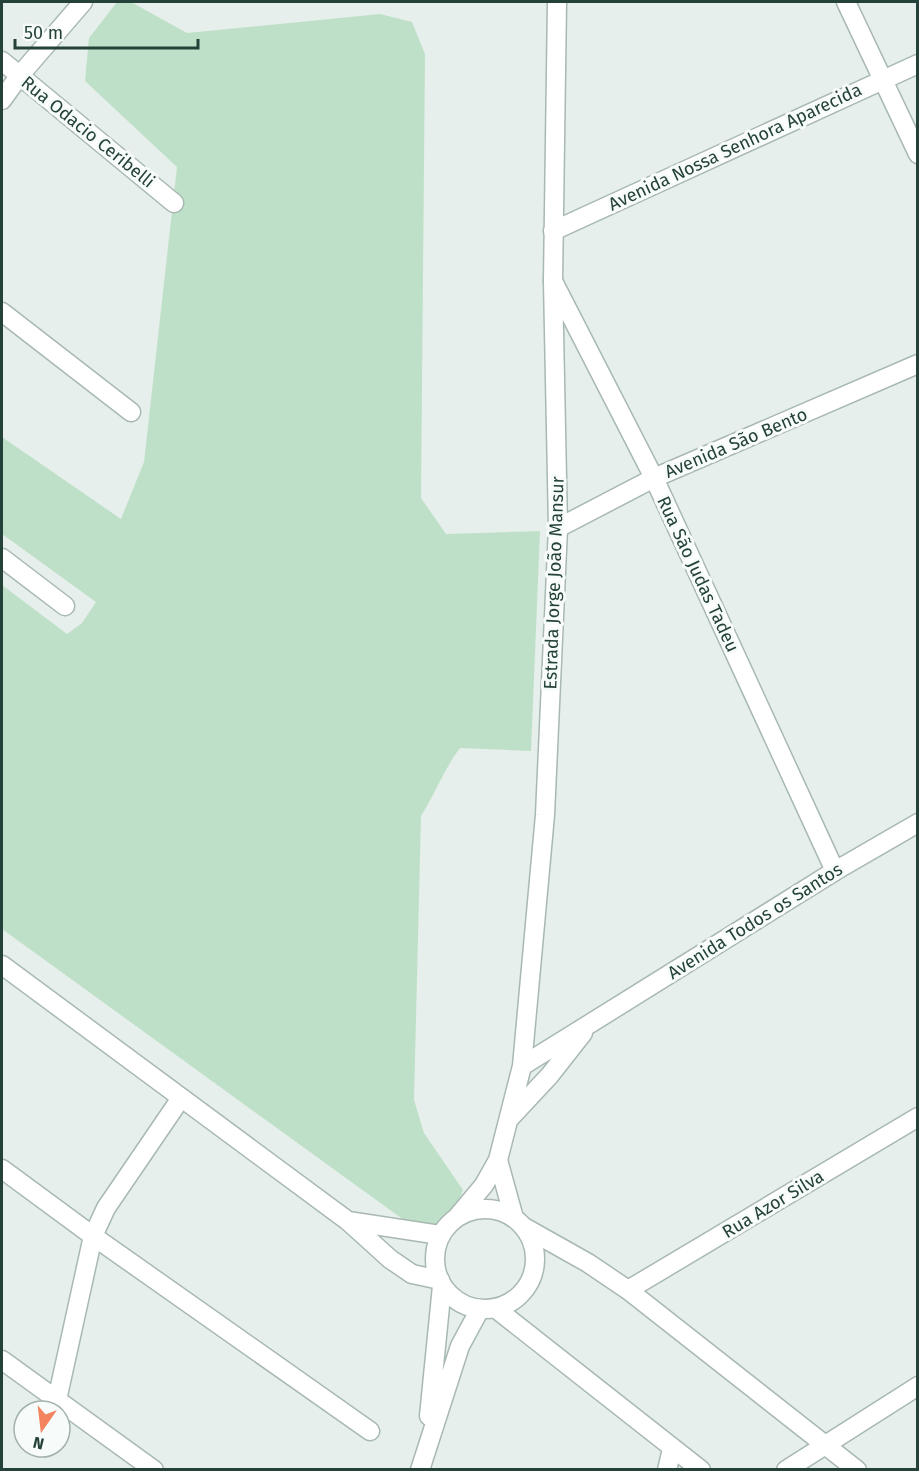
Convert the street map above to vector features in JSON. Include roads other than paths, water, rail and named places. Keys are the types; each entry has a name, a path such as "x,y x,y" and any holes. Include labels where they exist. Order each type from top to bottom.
{"street":[{"path":"2,100 20,75 82,2"},
{"name":"Estrada Jorge João Mansur","path":"458,1216 483,1185 498,1160 522,1066 545,815 558,528 553,281 557,2"},
{"path":"846,2 918,154"},
{"name":"Rua Odacio Ceribelli","path":"2,61 174,203"},
{"name":"Avenida Nossa Senhora Aparecida","path":"554,231 918,64"},
{"name":"Rua São Judas Tadeu","path":"553,281 654,478 835,871"},
{"path":"2,312 131,412"},
{"name":"Avenida São Bento","path":"558,528 654,478 918,364"},
{"path":"2,558 65,606"},
{"name":"Avenida Todos os Santos","path":"522,1066 835,871 918,823"},
{"path":"2,966 348,1221 390,1259 412,1274 441,1283 452,1297 465,1305 488,1308 515,1299 529,1282 534,1269 535,1254 531,1240 519,1222"},
{"name":"Avenida Todos os Santos","path":"508,1120 550,1075 594,1020"},
{"path":"57,1399 93,1236 106,1208 181,1098"},
{"name":"Rua Azor Silva","path":"628,1290 918,1118"},
{"name":"Estrada Jorge João Mansur","path":"498,1160 519,1222"},
{"path":"2,1168 93,1236 370,1431"},
{"path":"422,1462 441,1283 437,1263 440,1235 447,1224 458,1216 471,1210 486,1208 501,1211 628,1290 857,1470"},
{"path":"348,1221 440,1235"},
{"path":"488,1308 701,1470"},
{"path":"422,1462 460,1346 488,1308"},
{"path":"2,1360 56,1399"},
{"path":"786,1470 918,1386"},
{"path":"72,1411 154,1470"},
{"path":"667,1470 672,1449"}]}
